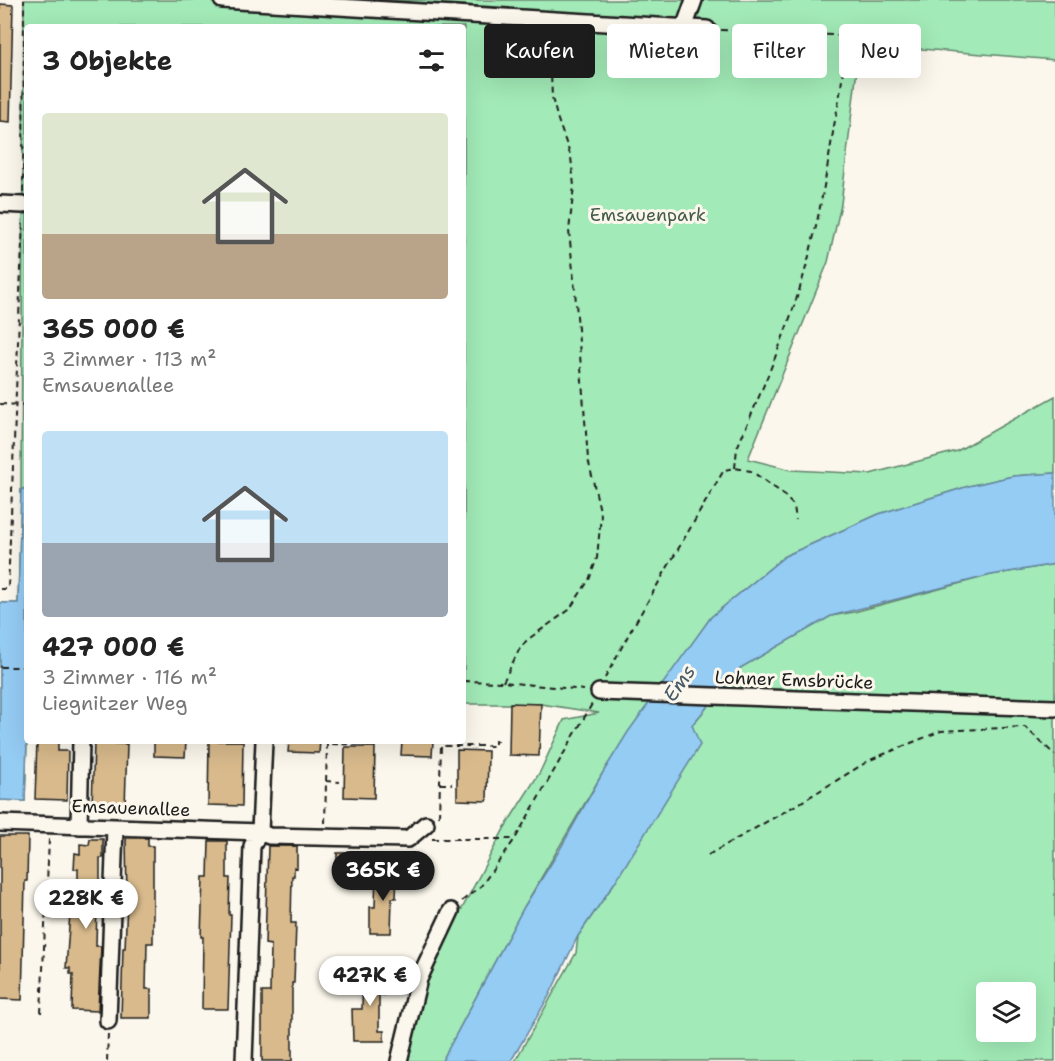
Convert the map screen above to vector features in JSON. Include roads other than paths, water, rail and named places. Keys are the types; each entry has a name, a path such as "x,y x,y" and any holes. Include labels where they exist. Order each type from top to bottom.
{"street":[{"path":"222,0 627,24"},
{"path":"685,24 694,0"},
{"path":"0,204 23,205"},
{"name":"Lohner Emsbrücke","path":"600,689 633,695 1055,708"},
{"path":"79,826 81,744"},
{"path":"244,1061 252,846 260,832 264,744"},
{"name":"Emsauenallee","path":"0,823 260,832 269,836 408,839 426,824"},
{"path":"108,1021 115,828"},
{"path":"399,1061 418,979 451,911"}],"water":[{"name":"Ems","path":"1055,473 1055,564 991,575 831,616 740,668 692,725 700,745 615,882 578,936 549,996 511,1061 442,1061 524,907 559,851 605,769 628,732 711,617 785,556 879,514 969,486 1013,476"},
{"path":"24,488 24,744 27,744 25,801 0,800 0,603 18,603 21,490"}],"park label":[{"name":"Emsauenpark","path":"648,215"}]}
